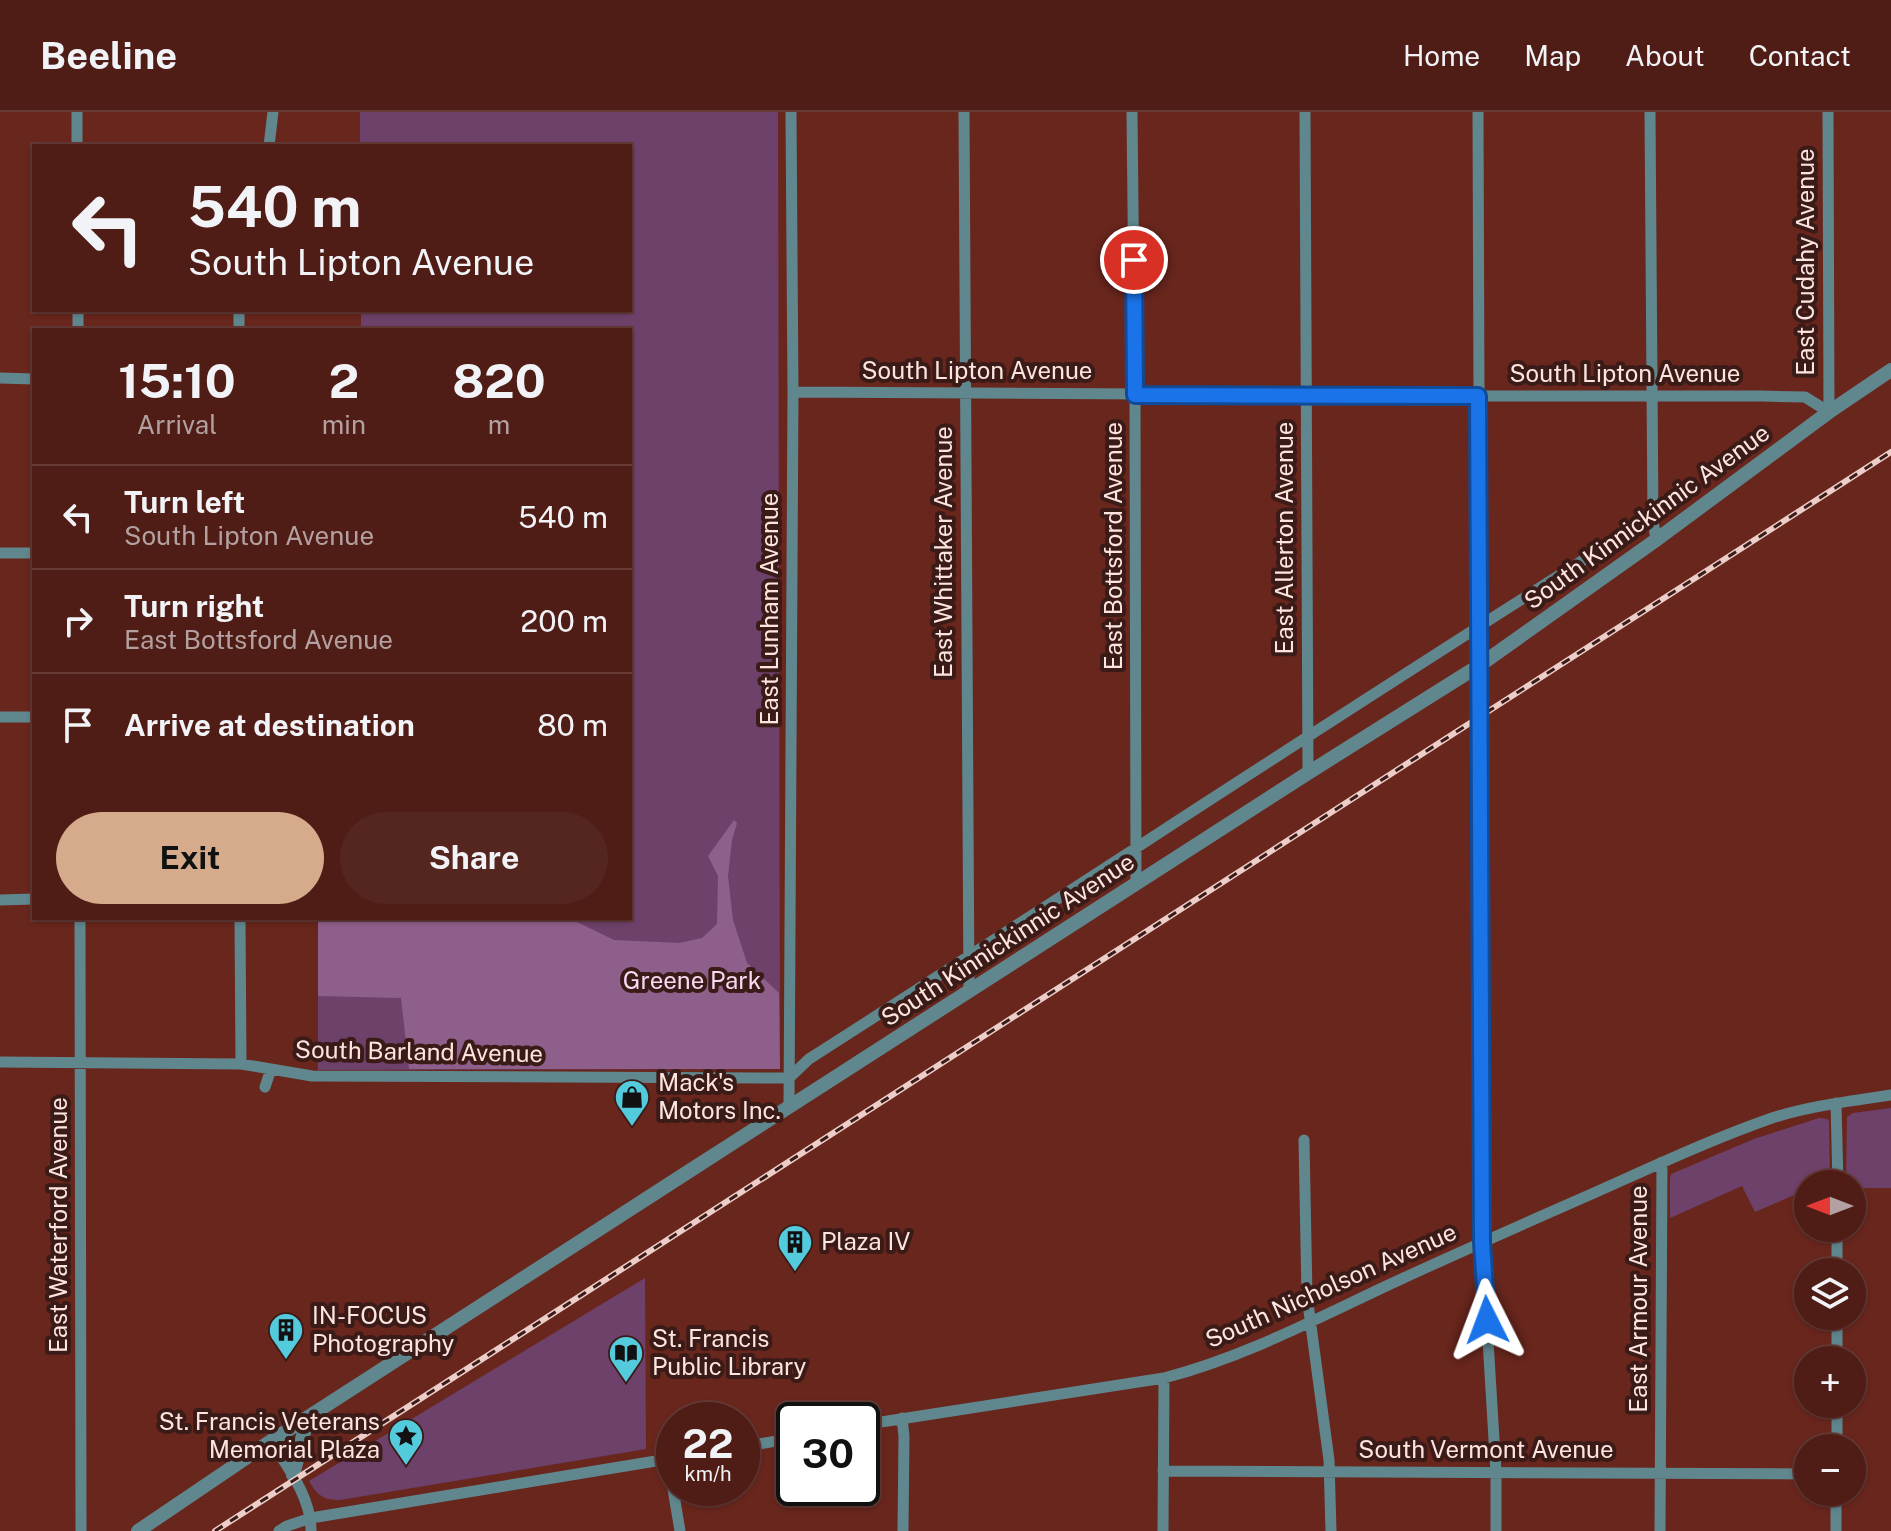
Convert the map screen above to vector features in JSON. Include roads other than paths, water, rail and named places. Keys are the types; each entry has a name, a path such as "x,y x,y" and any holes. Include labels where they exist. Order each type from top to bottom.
{"street":[{"path":"77,112 77,144"},
{"path":"269,144 273,112"},
{"name":"East Lunham Avenue","path":"789,1107 793,392 791,112"},
{"name":"East Whittaker Avenue","path":"964,112 969,992"},
{"name":"East Bottsford Avenue","path":"1132,112 1136,884"},
{"name":"East Allerton Avenue","path":"1305,112 1308,773"},
{"path":"1478,112 1482,1242 1496,1472 1496,1531"},
{"path":"1650,112 1653,520 1656,540"},
{"name":"East Cudahy Avenue","path":"1828,112 1829,412"},
{"name":"South Kinnickinnic Avenue","path":"138,1531 271,1441 1480,665 1891,370"},
{"path":"0,378 32,379"},
{"name":"South Lipton Avenue","path":"793,392 1805,397 1829,412"},
{"name":"South Kinnickinnic Avenue","path":"789,1078 809,1059 1480,625 1639,525 1653,520"},
{"path":"0,553 32,553"},
{"path":"0,717 32,717"},
{"path":"0,900 32,899"},
{"name":"East Waterford Avenue","path":"80,920 81,1531"},
{"path":"240,920 241,1064"},
{"name":"South Barland Avenue","path":"0,1062 241,1064 312,1076 789,1078"},
{"path":"265,1087 271,1069"},
{"name":"South Nicholson Avenue","path":"880,1422 1164,1378 1231,1358 1662,1162 1773,1118 1836,1103 1891,1095"},
{"path":"1836,1103 1838,1170"},
{"path":"1304,1140 1305,1260 1331,1472 1331,1531"},
{"name":"East Armour Avenue","path":"1660,1531 1662,1162"},
{"path":"1163,1531 1164,1378"},
{"path":"293,1475 304,1432 312,1415"},
{"path":"902,1418 903,1531"},
{"path":"271,1441 293,1475 311,1525"},
{"path":"279,1531 287,1526 311,1525 656,1461"},
{"name":"South Vermont Avenue","path":"1163,1471 1794,1474"},
{"path":"677,1506 680,1531"},
{"path":"1836,1506 1836,1531"}],"railway":[{"path":"215,1531 1891,452"}],"place":[{"name":"Mack's Motors Inc.","path":"632,1128"},
{"name":"Plaza IV","path":"795,1273"},
{"name":"IN-FOCUS Photography","path":"286,1361"},
{"name":"St. Francis Public Library","path":"626,1384"},
{"name":"St. Francis Veterans Memorial Plaza","path":"406,1467"}],"park label":[{"name":"Greene Park","path":"692,981"}]}
